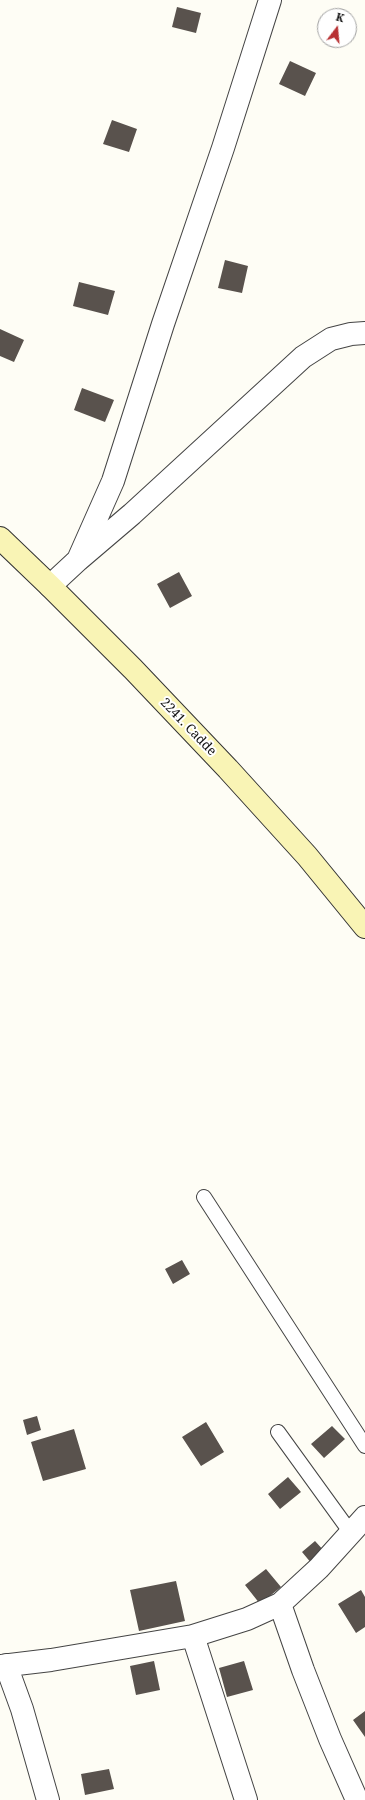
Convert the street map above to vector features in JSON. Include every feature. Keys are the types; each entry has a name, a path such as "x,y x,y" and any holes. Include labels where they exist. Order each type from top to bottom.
{"street":[{"path":"78,560 113,481 163,324 226,141 270,0"},
{"path":"50,586 132,514 303,358 331,339 351,334 365,333"},
{"name":"2241. Cadde","path":"0,538 50,586 228,769 307,856 365,927"},
{"path":"48,1800 22,1709 3,1665 51,1660 193,1636 247,1619 280,1604 319,1568 358,1525"},
{"path":"280,1604 300,1664 330,1739 357,1800"},
{"path":"193,1636 246,1800"}],"lane":[{"path":"204,1197 365,1446"},
{"path":"278,1432 358,1525"}],"building":[{"path":"177,7 201,13 196,33 172,27"},
{"path":"290,61 316,73 305,96 279,84"},
{"path":"112,120 137,129 129,152 103,144"},
{"path":"225,260 248,266 242,293 218,288"},
{"path":"79,282 115,291 108,315 73,306"},
{"path":"0,329 24,340 14,362 0,356"},
{"path":"82,388 114,400 105,422 74,410"},
{"path":"179,572 192,596 170,608 157,584"},
{"path":"182,1260 190,1274 173,1284 165,1269"},
{"path":"37,1416 41,1430 27,1435 23,1420"},
{"path":"206,1422 224,1452 201,1466 182,1437"},
{"path":"332,1426 345,1439 324,1458 311,1444"},
{"path":"74,1429 86,1469 43,1481 31,1442"},
{"path":"288,1477 301,1492 280,1509 268,1494"},
{"path":"315,1541 325,1552 312,1564 302,1552"},
{"path":"266,1569 281,1587 260,1604 245,1585"},
{"path":"176,1581 185,1621 139,1631 130,1590"},
{"path":"361,1590 365,1597 365,1627 356,1633 338,1604"},
{"path":"154,1661 160,1690 136,1695 130,1666"},
{"path":"244,1661 253,1690 227,1697 219,1668"},
{"path":"365,1711 365,1737 353,1720"},
{"path":"109,1769 114,1789 85,1795 81,1774"}]}
